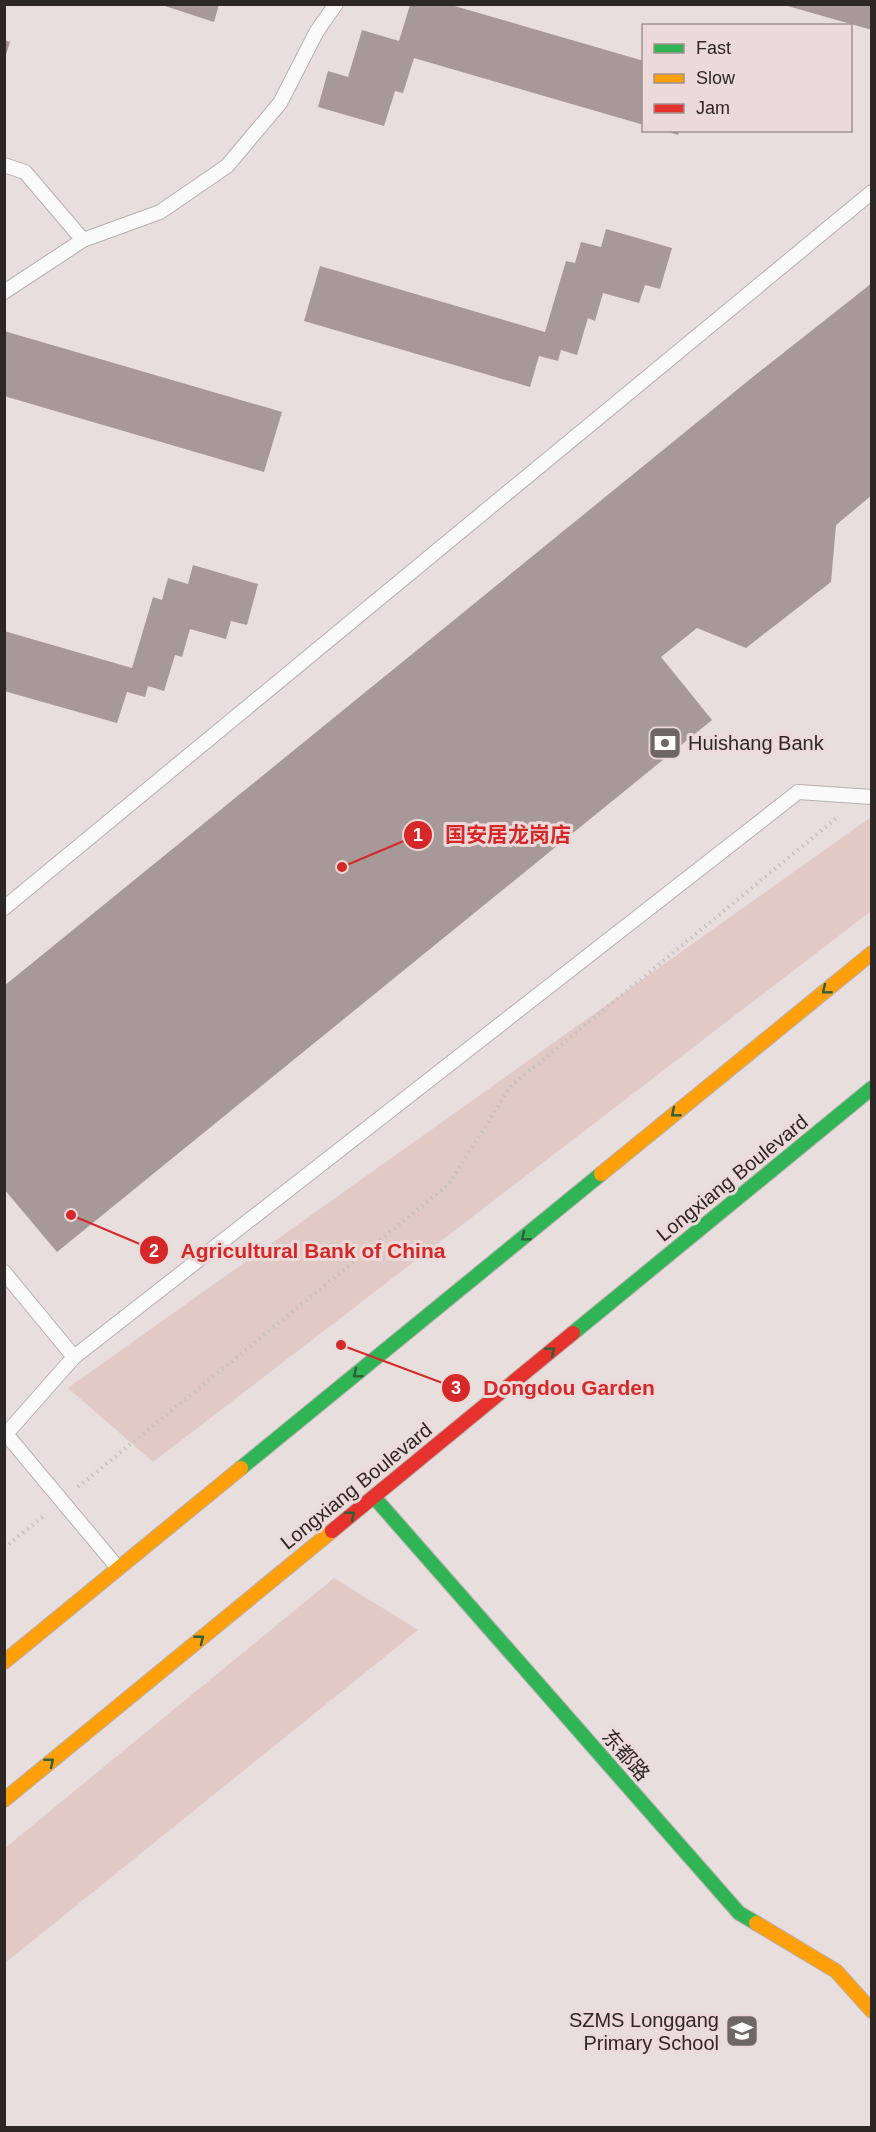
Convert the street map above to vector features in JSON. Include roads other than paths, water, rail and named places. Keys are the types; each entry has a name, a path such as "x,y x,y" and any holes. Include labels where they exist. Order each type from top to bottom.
{"main road":[{"path":"4,1662 872,952"},
{"name":"Longxiang Boulevard","path":"4,1800 872,1088"},
{"name":"东都路","path":"374,1497 739,1913 836,1971 872,2011"}],"lane":[{"path":"4,292 83,240 160,213 227,166 280,103 317,31 336,4"},
{"path":"4,165 25,172 83,240"},
{"path":"4,908 872,192"},
{"path":"119,1569 6,1434 74,1357 798,792 868,797"},
{"path":"4,1272 74,1357"}],"place":[{"name":"Huishang Bank","path":"665,743"},
{"name":"国安居龙岗店","path":"342,867"},
{"name":"Agricultural Bank of China","path":"71,1215"},
{"name":"Dongdou Garden","path":"341,1345"},
{"name":"SZMS Longgang Primary School","path":"742,2031"}]}
